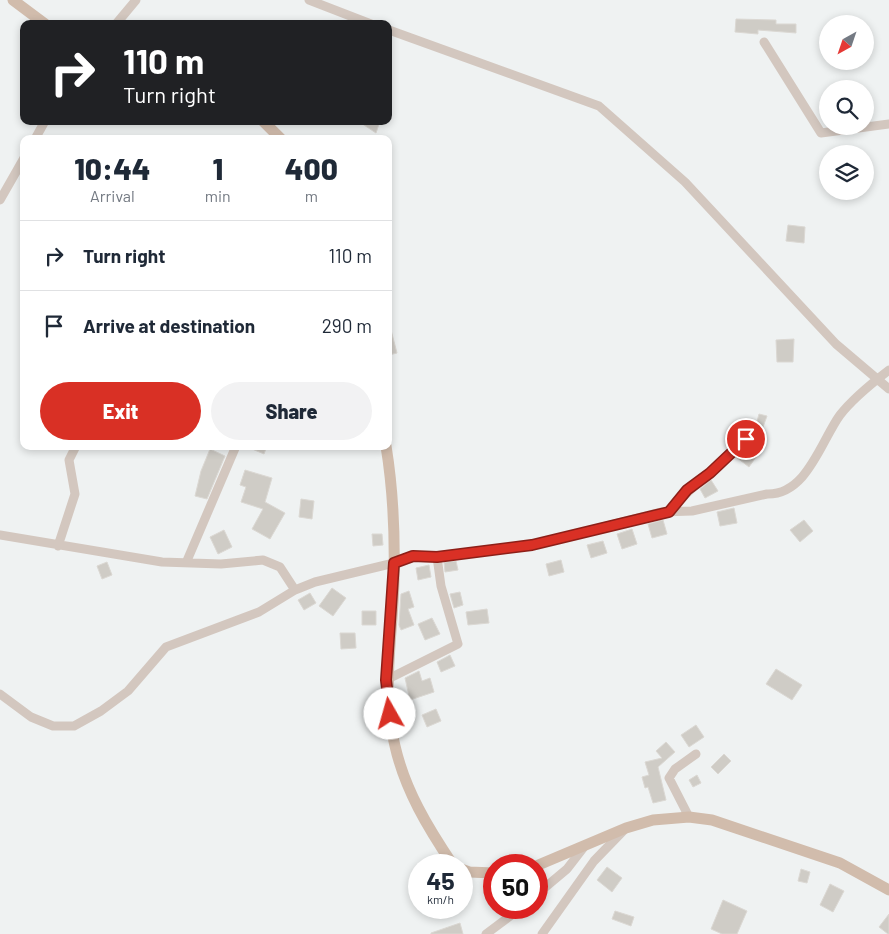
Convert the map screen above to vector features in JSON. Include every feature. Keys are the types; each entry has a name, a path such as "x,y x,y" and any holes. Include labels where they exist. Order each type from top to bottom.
{"main road":[{"path":"13,0 40,20"},
{"path":"267,125 277,135"},
{"path":"386,450 393,522 394,563 386,680 395,746 409,787 426,826 445,854"},
{"path":"548,861 626,828 653,820 689,817 712,820 840,863 889,890"}],"street":[{"path":"119,20 136,0"},
{"path":"309,0 361,20"},
{"path":"392,31 599,106 685,182 836,344 889,389"},
{"path":"764,42 821,133 889,124"},
{"path":"0,200 20,165"},
{"path":"0,694 31,717 53,726 74,726 101,711 128,691 166,647 259,612 295,590 315,582 394,563 413,556 437,557 532,545 669,512 692,511 767,494 780,494 796,481 817,458 840,416 878,378 889,370"},
{"path":"669,512 687,490 710,473 746,439"},
{"path":"58,546 76,494 70,460 74,450"},
{"path":"186,563 234,450"},
{"path":"0,536 162,562 221,564 263,560 280,567 295,590"},
{"path":"386,680 458,644 441,586 437,557"},
{"path":"689,817 669,778 674,768 696,754"},
{"path":"542,934 594,861 626,828"},
{"path":"548,885 567,869 586,844"},
{"path":"486,934 506,919"}],"building":[{"path":"736,19 776,20 776,24 796,24 796,33 758,30 758,34 735,32"},
{"path":"364,125 379,125 376,133"},
{"path":"788,225 805,227 804,243 786,241"},
{"path":"392,334 397,353 392,354"},
{"path":"794,339 793,362 777,362 776,340"},
{"path":"759,414 767,416 763,427 756,425"},
{"path":"745,449 756,457 749,467 736,457"},
{"path":"210,450 225,456 207,499 195,496 201,471"},
{"path":"254,450 266,450 264,454"},
{"path":"245,470 272,478 265,502 285,513 270,539 252,529 263,509 241,502 246,487 240,485"},
{"path":"711,480 718,491 705,498 700,489"},
{"path":"301,499 314,501 312,519 299,517"},
{"path":"734,508 737,523 720,526 717,512"},
{"path":"663,520 667,534 652,538 648,524"},
{"path":"804,520 813,531 800,542 790,530"},
{"path":"632,529 637,544 622,549 617,534"},
{"path":"224,530 232,547 218,554 210,537"},
{"path":"372,534 382,534 383,545 373,546"},
{"path":"603,541 607,553 591,558 587,545"},
{"path":"561,560 564,572 549,576 546,564"},
{"path":"456,561 458,570 445,572 444,562"},
{"path":"107,562 112,575 102,579 97,566"},
{"path":"429,565 431,577 418,580 416,568"},
{"path":"332,588 346,598 333,616 319,606"},
{"path":"409,591 414,607 408,609 414,625 401,630 399,625 401,594"},
{"path":"460,592 463,605 454,608 450,594"},
{"path":"310,593 316,603 304,610 298,600"},
{"path":"487,609 489,623 468,625 466,612"},
{"path":"362,611 376,611 376,625 362,625"},
{"path":"432,618 440,634 425,640 418,624"},
{"path":"340,633 355,633 356,648 341,649"},
{"path":"450,655 455,666 441,672 437,662"},
{"path":"776,669 802,685 792,700 766,684"},
{"path":"419,671 422,681 430,678 434,692 410,700 405,678"},
{"path":"436,709 441,721 427,727 422,715"},
{"path":"696,725 704,737 689,747 681,735"},
{"path":"666,742 675,752 658,767 666,800 653,803 648,787 645,788 642,777 649,775 645,762 662,758 656,751"},
{"path":"724,754 731,761 718,774 711,767"},
{"path":"697,775 701,783 693,787 689,780"},
{"path":"607,867 622,878 612,892 597,880"},
{"path":"801,869 810,872 807,883 798,881"},
{"path":"830,884 844,891 833,912 820,905"},
{"path":"723,900 747,911 737,934 722,934 711,929"},
{"path":"615,911 634,917 631,926 612,919"},
{"path":"889,914 889,934 888,934 879,927"},
{"path":"460,923 463,934 431,934 431,933"}],"route":[{"path":"390,714 386,680 391,638 394,563 413,556 437,557 532,545 661,512 669,512 687,490 728,458 746,439"}]}
